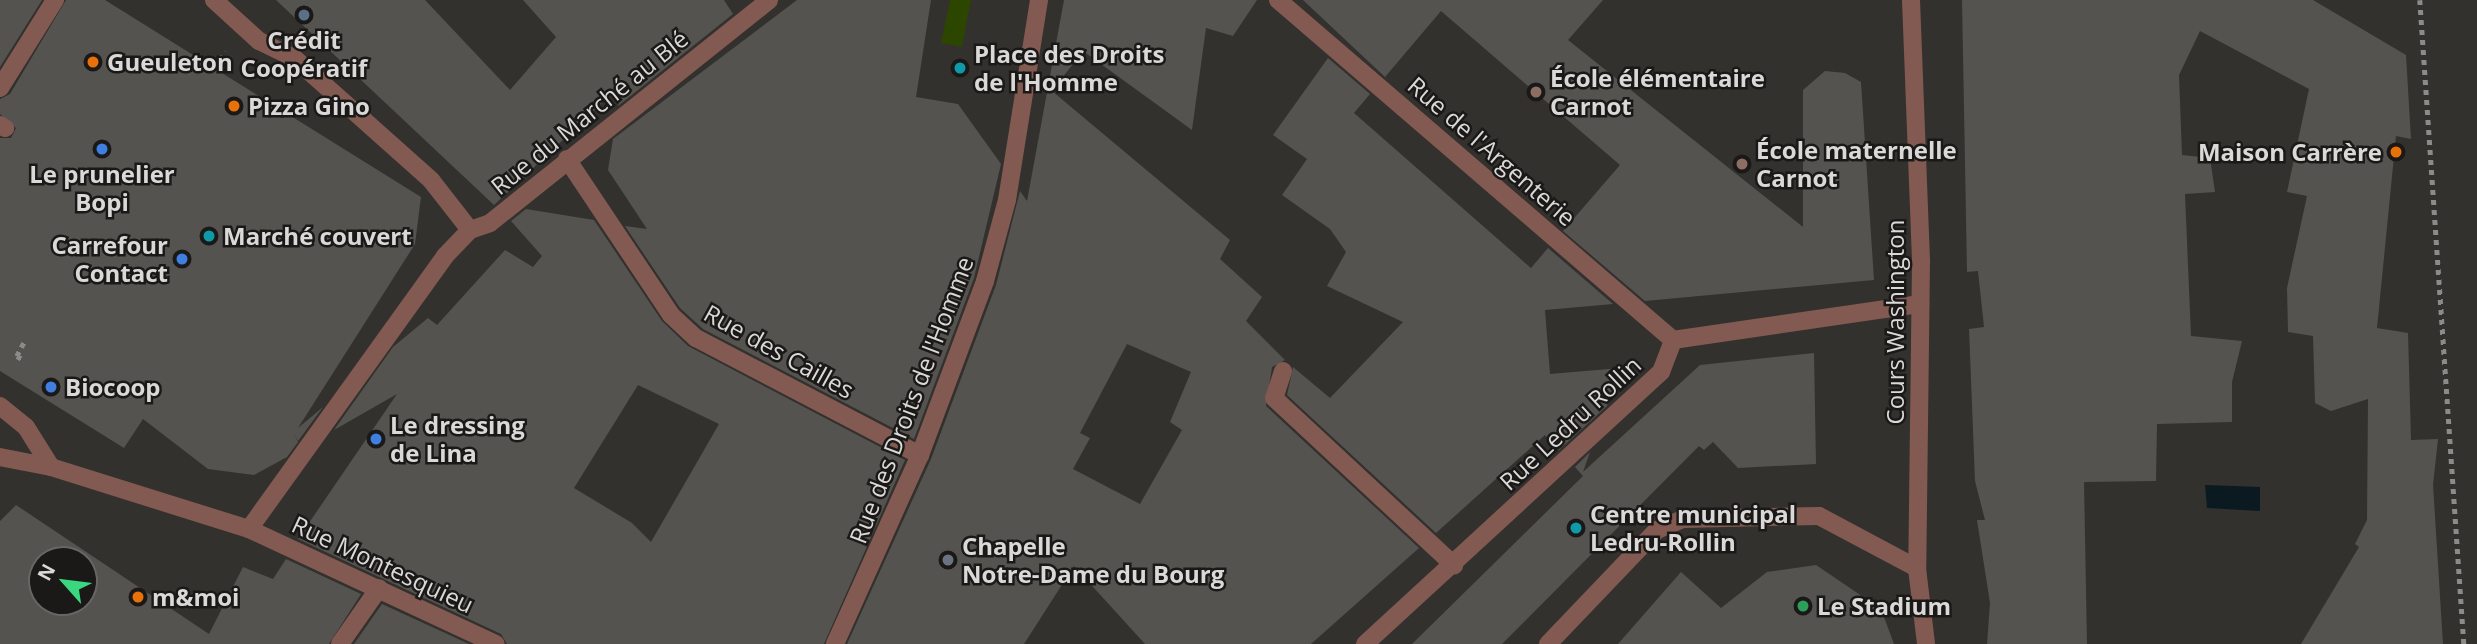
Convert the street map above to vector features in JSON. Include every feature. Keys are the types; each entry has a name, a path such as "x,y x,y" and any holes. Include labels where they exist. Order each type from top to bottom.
{"street":[{"path":"0,88 55,0"},
{"path":"214,0 259,41 295,58 431,180 470,230"},
{"name":"Rue du Marché au Blé","path":"249,529 445,256 470,230 490,223 750,6 769,0"},
{"name":"Rue des Droits de l'Homme","path":"835,644 920,454 985,281 1007,200 1040,0"},
{"name":"Rue de l'Argenterie","path":"1278,0 1673,340"},
{"name":"Cours Washington","path":"1912,0 1920,304 1917,568 1926,644"},
{"name":"Rue des Cailles","path":"567,159 671,316 696,338 920,454"},
{"path":"1673,340 1920,304"},
{"name":"Rue Ledru Rollin","path":"1365,644 1661,372 1673,340"},
{"path":"1283,371 1273,398 1454,565"},
{"path":"0,406 26,427 51,467"},
{"name":"Rue Montesquieu","path":"0,457 51,467 249,529 496,644"},
{"path":"1548,644 1657,530 1683,519 1819,516 1917,568"},
{"path":"340,644 379,589"}],"path":[{"path":"2420,0 2463,644"},
{"path":"24,343 16,356 24,361"}],"green space":[{"path":"950,0 971,0 962,47 941,43"}],"shaded area":[{"path":"2205,485 2260,487 2260,511 2207,508"}],"building":[{"path":"0,0 42,0 0,67"},
{"name":"Marché couvert","path":"66,0 105,0 421,197 415,244 298,428 323,407 298,441 294,434 298,442 287,457 254,475 208,469 143,419 124,448 0,371 0,138 11,138 16,128 0,114 0,99 10,94"},
{"path":"276,0 425,0 510,90 556,37 523,0 724,0 733,14 618,106 622,84 494,205"},
{"path":"797,0 931,0 916,97 958,104 1001,164 974,278 914,439 703,329 680,308 625,226 647,229 608,170 613,139"},
{"path":"1064,0 1257,0 1233,36 1206,28 1192,130 1083,51 1052,91 1230,240 1220,259 1262,297 1246,321 1285,360 1272,367 1266,406 1419,548 1311,644 1145,644 1074,566 1024,644 847,644 931,459 996,285 1020,191 1027,201","holes":["1127,344 1191,372 1170,422 1182,430 1140,504 1073,469 1090,438 1080,433"]},
{"path":"1303,0 1603,0 1568,40 1803,227 1803,90 1825,71 1845,73 1861,82 1874,280 1645,301 1563,231 1620,165 1441,11 1385,77"},
{"path":"1962,0 2313,0 2406,55 2411,139 2396,136 2377,328 2408,333 2411,440 2438,439 2433,485 2443,644 2301,644 2359,547 2355,544 2367,520 2368,399 2331,411 2315,403 2313,336 2288,332 2287,288 2307,196 2287,192 2309,89 2200,31 2179,75 2182,155 2210,158 2215,192 2185,194 2191,336 2242,341 2232,382 2232,422 2157,424 2156,481 2084,482 2087,644 1987,644 1990,603 1977,520 1985,520 1975,481 1969,329 1984,327 1978,271 1967,272"},
{"path":"1328,58 1370,94 1354,113 1531,268 1548,248 1613,304 1545,310 1550,374 1621,368 1607,406 1559,450 1545,435 1436,533 1287,395 1293,367 1330,398 1403,322 1327,286 1346,252 1330,229 1282,195 1307,159 1273,135"},
{"path":"526,209 594,220 662,321 688,346 905,460 824,644 507,644 501,634 298,539 397,394 334,430 393,347 428,318 437,325 505,250 533,267 542,256 511,221","holes":["638,385 719,424 651,542 632,523 574,488"]},
{"path":"1814,353 1816,464 1738,468 1713,442 1704,450 1699,446 1502,644 1412,644 1583,476 1575,467 1590,452 1583,472 1700,365"},
{"path":"16,505 77,546 28,546 28,616 98,616 98,560 209,634 243,567 273,579 286,559 361,594 329,644 0,644 0,521"},
{"name":"Le Stadium","path":"1816,565 1881,609 1894,644 1618,644 1681,572 1721,608 1767,572"},
{"path":"382,604 469,644 354,644"}],"place":[{"name":"Crédit Coopératif","path":"304,15"},
{"name":"Gueuleton","path":"93,62"},
{"name":"Place des Droits de l'Homme","path":"960,68"},
{"name":"École élémentaire Carnot","path":"1536,92"},
{"name":"Pizza Gino","path":"234,106"},
{"name":"Le prunelier Bopi","path":"102,149"},
{"name":"Maison Carrère","path":"2396,152"},
{"name":"École maternelle Carnot","path":"1742,164"},
{"name":"Marché couvert","path":"209,236"},
{"name":"Carrefour Contact","path":"182,259"},
{"name":"Biocoop","path":"51,387"},
{"name":"Le dressing de Lina","path":"376,439"},
{"name":"Centre municipal Ledru-Rollin","path":"1576,528"},
{"name":"Chapelle Notre-Dame du Bourg","path":"948,560"},
{"name":"m&moi","path":"138,597"},
{"name":"Le Stadium","path":"1803,606"}]}
